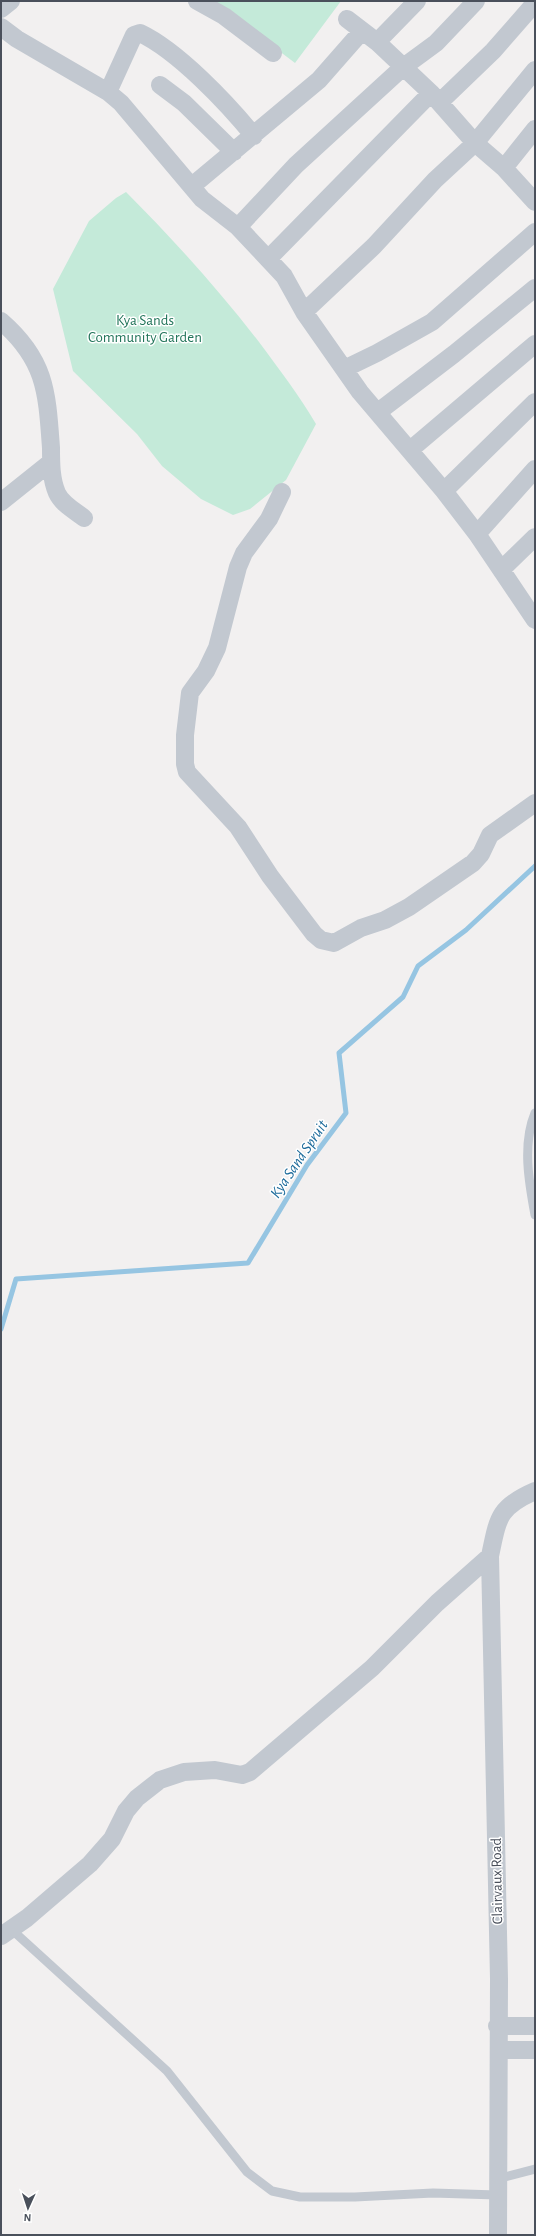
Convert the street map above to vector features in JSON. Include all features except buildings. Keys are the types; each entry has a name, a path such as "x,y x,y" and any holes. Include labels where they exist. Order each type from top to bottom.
{"street":[{"path":"1,9 11,1"},
{"path":"197,1 224,16 273,53"},
{"path":"376,42 417,1"},
{"path":"238,227 296,165 402,68 436,43 476,1"},
{"path":"269,258 436,98 493,51 535,4"},
{"path":"347,19 376,42 402,68 436,98 475,143 504,168 534,198"},
{"path":"1,27 17,39 108,92 121,104 192,186 218,213 238,227 269,258 291,286 304,312 360,392 444,491 477,534 501,570 529,597 535,620"},
{"path":"192,186 254,136 319,80 362,31"},
{"path":"108,92 129,43 134,35 140,33 180,60 214,92 254,136"},
{"path":"304,312 374,246 435,180 475,143 535,70"},
{"path":"160,85 184,103 234,152"},
{"path":"504,168 535,129"},
{"path":"344,369 378,353 432,322 535,232"},
{"path":"378,412 454,354 535,288"},
{"path":"1,321 15,333 30,353 45,384 50,412 51,462 53,480 58,494 68,506 84,518"},
{"path":"410,450 535,344"},
{"path":"444,491 535,402"},
{"path":"1,502 51,462"},
{"path":"477,534 535,469"},
{"path":"282,492 269,519 244,553 238,567 217,648 206,671 190,693 186,718 185,764 187,772 216,800 238,827 270,876 314,934 321,940 334,942 361,928 385,920 409,907 473,863 482,854 490,835 535,803"},
{"path":"501,570 535,537"},
{"name":"Clairvaux Road","path":"498,2235 497,2187 499,2050 497,2026 499,1979 490,1556 496,1528 509,1504 535,1491"},
{"path":"6,1932 36,1911 90,1864 112,1839 126,1811 148,1788 160,1780 184,1772 215,1770 242,1775 250,1772 372,1668 437,1603 490,1556"},
{"path":"497,2026 535,2026"},
{"path":"499,2050 535,2050"}],"lane":[{"path":"535,1113 528,1134 529,1165 535,1214"},
{"path":"6,1932 167,2072 247,2172 272,2191 300,2197 355,2197 433,2193 497,2187 535,2169"}],"green space":[{"path":"213,1 341,1 295,63"},
{"name":"Kya Sands Community Garden","path":"126,192 178,246 228,303 281,372 316,424 286,480 250,509 233,515 201,499 162,466 137,434 73,371 53,289 89,221 116,198"}],"waterway":[{"name":"Kya Sand Spruit","path":"1,1329 16,1279 248,1263 307,1165 346,1113 339,1053 403,997 418,966 466,930 535,866"}]}
